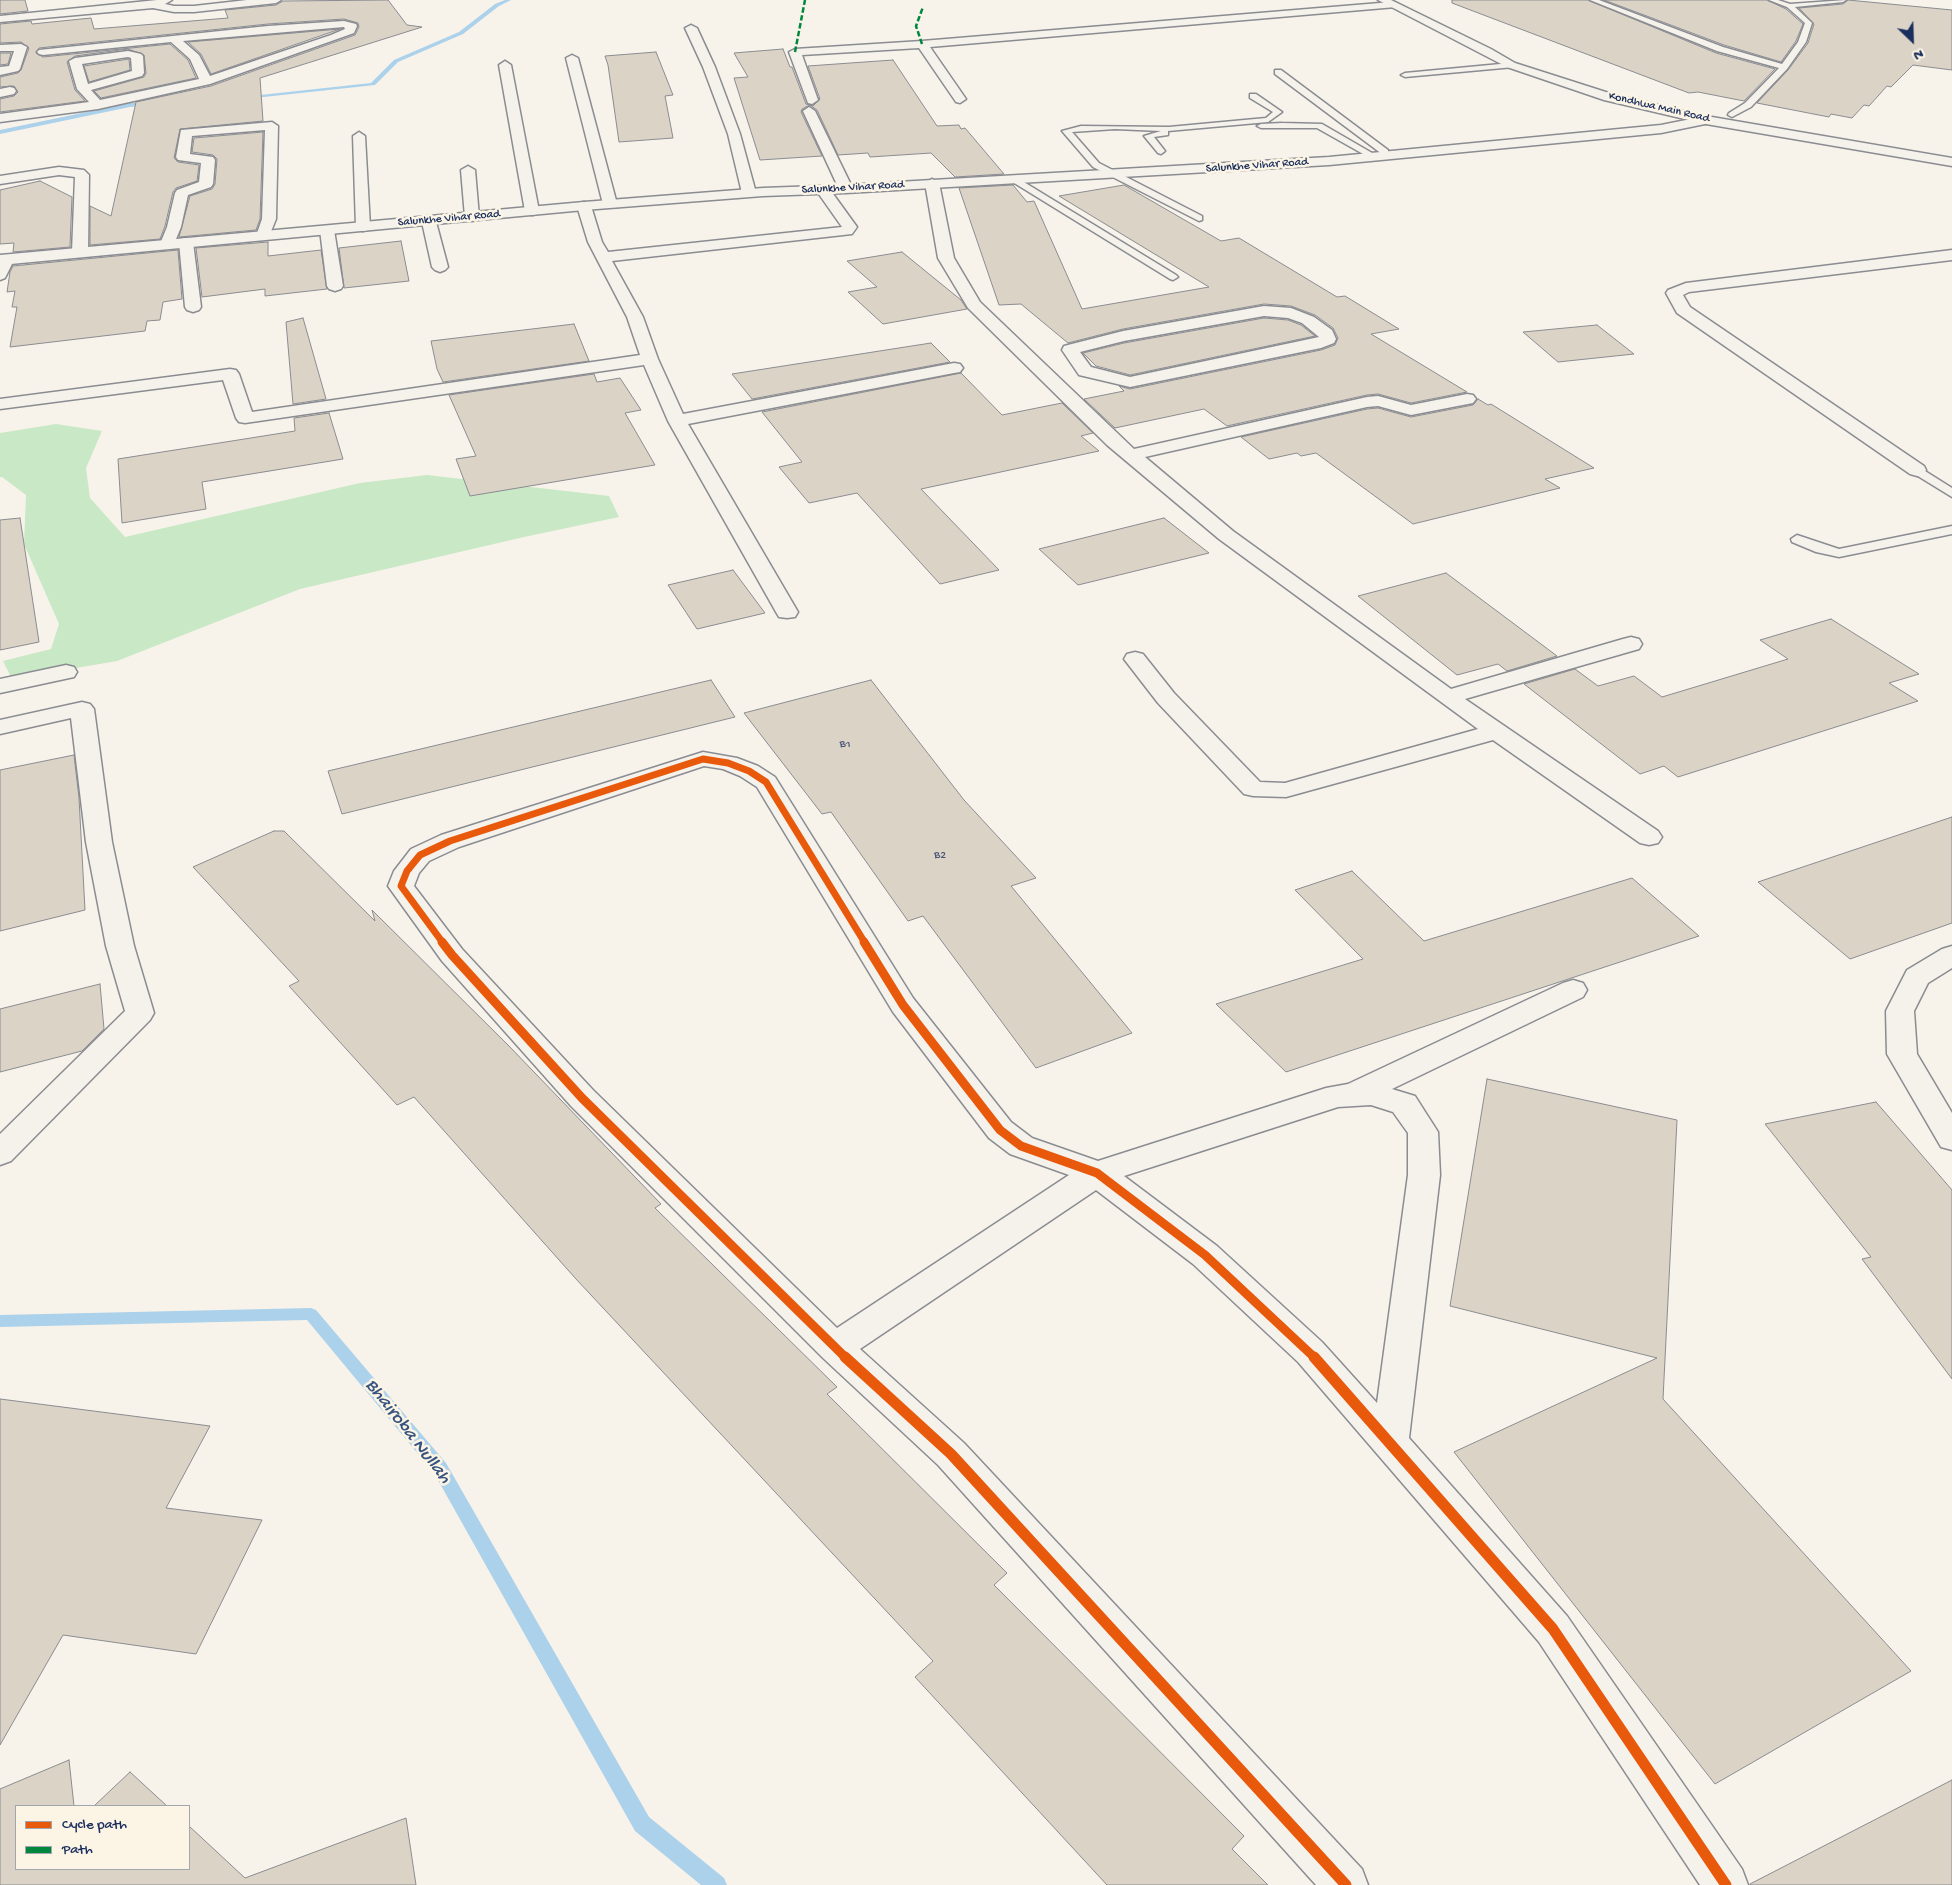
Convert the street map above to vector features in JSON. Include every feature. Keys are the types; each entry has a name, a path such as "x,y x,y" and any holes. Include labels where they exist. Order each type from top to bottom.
{"street":[{"path":"0,19 153,5 167,0"},
{"path":"153,5 174,9 194,9 276,0"},
{"path":"846,189 810,106 795,52 922,44 1388,2"},
{"name":"Kondhwa Main Road","path":"1388,2 1507,62 1608,97 1706,120 1952,162"},
{"path":"0,118 98,105 206,82 335,37 350,31 352,26 344,24 306,27 43,52"},
{"path":"691,28 709,67 734,134 749,193"},
{"path":"174,39 195,57 206,82"},
{"path":"922,44 960,99"},
{"path":"0,48 21,47 14,69 0,70"},
{"path":"83,90 138,72 136,56 128,54 75,61 83,90 98,105"},
{"name":"Kondhwa Main Road","path":"1507,62 1526,56 1539,63 1590,80 1670,102 1732,115 1952,151"},
{"path":"572,58 610,204"},
{"path":"505,65 532,211"},
{"name":"Salunkhe Vihar Road","path":"3,260 584,206 749,193 1311,162 1661,129 1706,120"},
{"path":"167,244 174,227 182,193 206,184 208,160 184,157 186,132 272,126 269,219 263,236"},
{"path":"359,136 363,227"},
{"path":"468,170 472,217"},
{"path":"0,180 59,171 82,175 80,252"},
{"path":"932,183 946,258 974,305 1130,455 1226,535 1447,696 1649,837"},
{"path":"603,257 846,231 850,227 824,190"},
{"path":"584,206 595,242 635,317 650,359 677,421 787,612"},
{"path":"428,222 440,267"},
{"path":"327,230 335,286"},
{"path":"186,242 193,307"},
{"path":"1917,470 1683,310 1674,293 1686,288 1952,255"},
{"path":"0,275 3,260"},
{"path":"1051,379 1085,371 1130,382 1328,340 1326,334 1308,320 1291,313 1264,311 1123,336 1070,350 1085,371"},
{"path":"0,404 230,374 245,418 650,359"},
{"path":"677,421 954,368"},
{"path":"1130,455 1368,402 1378,402 1411,410 1467,399"},
{"path":"1447,696 1632,644"},
{"path":"1135,659 1166,698 1253,789 1286,790 1497,731"},
{"path":"0,686 66,672"},
{"path":"0,727 82,709 99,842 120,946 140,1013 0,1153"},
{"path":"1346,1885 951,1454 834,1348 582,1098 452,955 401,886 407,870 420,855 450,841 703,759 728,763 749,771 766,782 903,1005 1000,1130 1020,1146 1097,1173 1212,1262 1310,1352 1553,1628 1726,1885"},
{"path":"1952,955 1918,977 1900,1011 1902,1054 1952,1139"},
{"path":"1353,1095 1573,990"},
{"path":"834,1348 1097,1173 1337,1096 1371,1094 1404,1104 1423,1132 1424,1176 1390,1443"}],"lane":[{"path":"1593,0 1720,49 1784,67"},
{"path":"1732,115 1748,105 1784,67 1802,42 1808,23 1789,6 1772,0"},
{"path":"1789,6 1843,0"},
{"path":"1405,75 1507,62"},
{"path":"1278,72 1389,155"},
{"path":"1199,218 1096,166 1066,131 1081,128 1115,127 1179,128 1268,120 1278,112 1253,96"},
{"path":"1161,151 1148,136 1282,125 1320,126 1375,156"},
{"path":"1014,179 1173,277"},
{"path":"1917,470 1952,493"},
{"path":"1797,539 1821,549 1839,553 1952,530"}],"green space":[{"path":"56,424 102,431 86,468 90,498 125,537 360,483 427,475 609,496 619,517 300,589 117,661 12,679 3,661 51,649 59,624 24,544 26,495 0,477 0,433"}],"building":[{"path":"0,0 25,0 28,11 0,14"},
{"path":"388,0 407,25 422,27 260,78 263,121 180,129 174,158 178,162 199,165 197,181 176,188 173,192 160,239 90,245 90,206 111,216 136,102 211,86 355,35 359,27 358,23 344,19 268,24 39,48 36,53 43,57 170,44 188,60 196,78 101,98 94,91 144,77 146,73 144,55 128,49 75,56 67,62 75,90 85,101 0,112 0,99 14,96 18,92 14,86 0,87 0,77 18,73 21,70 29,48 21,42 0,43 0,24 31,21 32,24 91,18 94,29 228,18 225,10 276,5 283,1"},
{"path":"1452,0 1588,0 1716,53 1775,69 1744,101 1698,92 1689,93 1452,3"},
{"path":"1604,0 1767,0 1786,9 1803,24 1796,41 1781,62 1724,45"},
{"path":"1848,0 1952,10 1952,70 1913,65 1891,87 1887,86 1869,106 1864,105 1852,118 1831,114 1829,117 1757,103 1788,70 1808,43 1814,24 1799,8 1843,4"},
{"path":"340,29 211,74 201,54 188,42"},
{"path":"783,49 806,104 810,105 802,109 801,112 822,156 760,160 734,78 748,77 734,53"},
{"path":"656,52 673,95 665,96 673,138 619,142 608,65 605,56"},
{"path":"0,53 11,53 8,64 0,65"},
{"path":"129,59 130,70 89,82 84,66"},
{"path":"893,60 937,126 959,125 961,129 965,128 1004,174 955,177 931,153 870,157 868,153 838,155 817,110 810,105 813,106 820,99 808,66"},
{"path":"263,132 260,219 256,230 179,237 190,196 212,189 215,184 217,159 213,155 192,152 194,138"},
{"path":"40,181 72,197 70,247 13,252 14,243 0,244 0,190"},
{"path":"1013,185 1027,202 1034,201 1082,309 1209,287 1059,196 1124,185 1221,241 1239,238 1337,297 1345,296 1399,329 1371,334 1467,392 1411,403 1378,394 1367,395 1227,426 1204,409 1115,428 1084,399 1124,391 1119,386 1130,389 1321,350 1335,345 1338,338 1333,328 1315,315 1291,306 1264,304 1123,329 1068,343 1021,304 999,305 959,188"},
{"path":"401,241 409,281 344,288 339,248"},
{"path":"268,242 268,256 321,250 327,289 265,296 265,289 202,297 196,248"},
{"path":"178,250 182,299 163,302 160,320 147,321 145,331 10,347 17,307 12,307 15,291 7,292 10,272 13,266"},
{"path":"902,252 961,300 967,309 883,324 848,292 877,287 847,261"},
{"path":"303,318 326,399 293,404 286,322"},
{"path":"1264,318 1288,320 1301,325 1315,336 1130,375 1096,366 1083,353 1124,343"},
{"path":"574,324 589,361 443,382 437,369 431,341"},
{"path":"1597,325 1634,354 1558,362 1523,332"},
{"path":"931,343 950,362 752,399 732,374"},
{"path":"961,373 1002,415 1062,403 1093,433 1081,436 1099,451 921,489 999,570 940,584 857,493 809,503 779,467 802,462 762,412"},
{"path":"594,374 597,382 620,378 641,410 625,413 655,465 470,496 456,459 476,456 449,395"},
{"path":"1478,399 1488,405 1491,404 1594,468 1545,479 1560,488 1413,524 1316,453 1301,456 1297,453 1269,459 1241,437 1367,409 1378,408 1411,417 1473,405"},
{"path":"329,413 343,459 202,482 206,509 122,523 118,459 295,431 294,418"},
{"path":"20,518 39,642 0,650 0,520"},
{"path":"1164,518 1209,553 1078,585 1039,549"},
{"path":"733,570 765,613 697,629 668,585"},
{"path":"1446,573 1557,656 1507,671 1498,664 1457,675 1358,596"},
{"path":"1831,619 1919,674 1889,683 1918,701 1678,777 1664,766 1640,774 1524,684 1575,669 1598,686 1634,676 1662,697 1788,659 1760,640"},
{"path":"711,680 735,717 342,814 328,771"},
{"path":"871,680 964,800 1036,878 1011,886 1132,1033 1036,1068 923,916 908,921 831,812 822,814 744,713"},
{"path":"74,755 79,798 85,910 0,931 0,770"},
{"path":"1952,817 1952,923 1850,959 1758,882"},
{"path":"274,831 284,831 375,921 372,910 509,1046 661,1204 655,1208 837,1387 827,1394 1007,1573 994,1585 1244,1836 1232,1849 1268,1885 1107,1885 915,1677 933,1661 576,1279 414,1097 397,1105 289,986 299,981 193,867"},
{"path":"1352,871 1424,941 1632,878 1699,936 1286,1072 1216,1004 1363,959 1295,890"},
{"path":"100,984 104,1029 82,1051 0,1072 0,1009"},
{"path":"1487,1079 1677,1120 1663,1399 1911,1671 1715,1784 1454,1452 1657,1358 1450,1306"},
{"path":"1876,1102 1952,1190 1952,1379 1862,1259 1871,1257 1765,1124"},
{"path":"0,1399 210,1426 166,1508 262,1520 196,1654 63,1635 0,1745"},
{"path":"69,1760 74,1805 15,1805 15,1870 190,1870 190,1827 245,1878 406,1818 416,1885 0,1885 0,1789"},
{"path":"130,1772 166,1805 95,1805"},
{"path":"1952,1780 1952,1885 1750,1885 1750,1884"}],"waterway":[{"path":"245,97 373,84 396,61 461,33 497,5 509,0"},
{"path":"0,132 130,105 150,104"},
{"name":"Bhairoba Nullah","path":"0,1321 311,1314 440,1468 642,1824 717,1885"}],"marked path":[{"path":"795,52 805,0"},
{"path":"922,44 916,26 923,7"}],"cycle path":[{"path":"1346,1885 951,1454 835,1348 582,1098 452,955 401,886 407,871 420,855 450,841 703,759 728,763 749,771 766,782 903,1005 1000,1130 1021,1146 1097,1173 1205,1255 1310,1352 1553,1629 1726,1885"}]}
